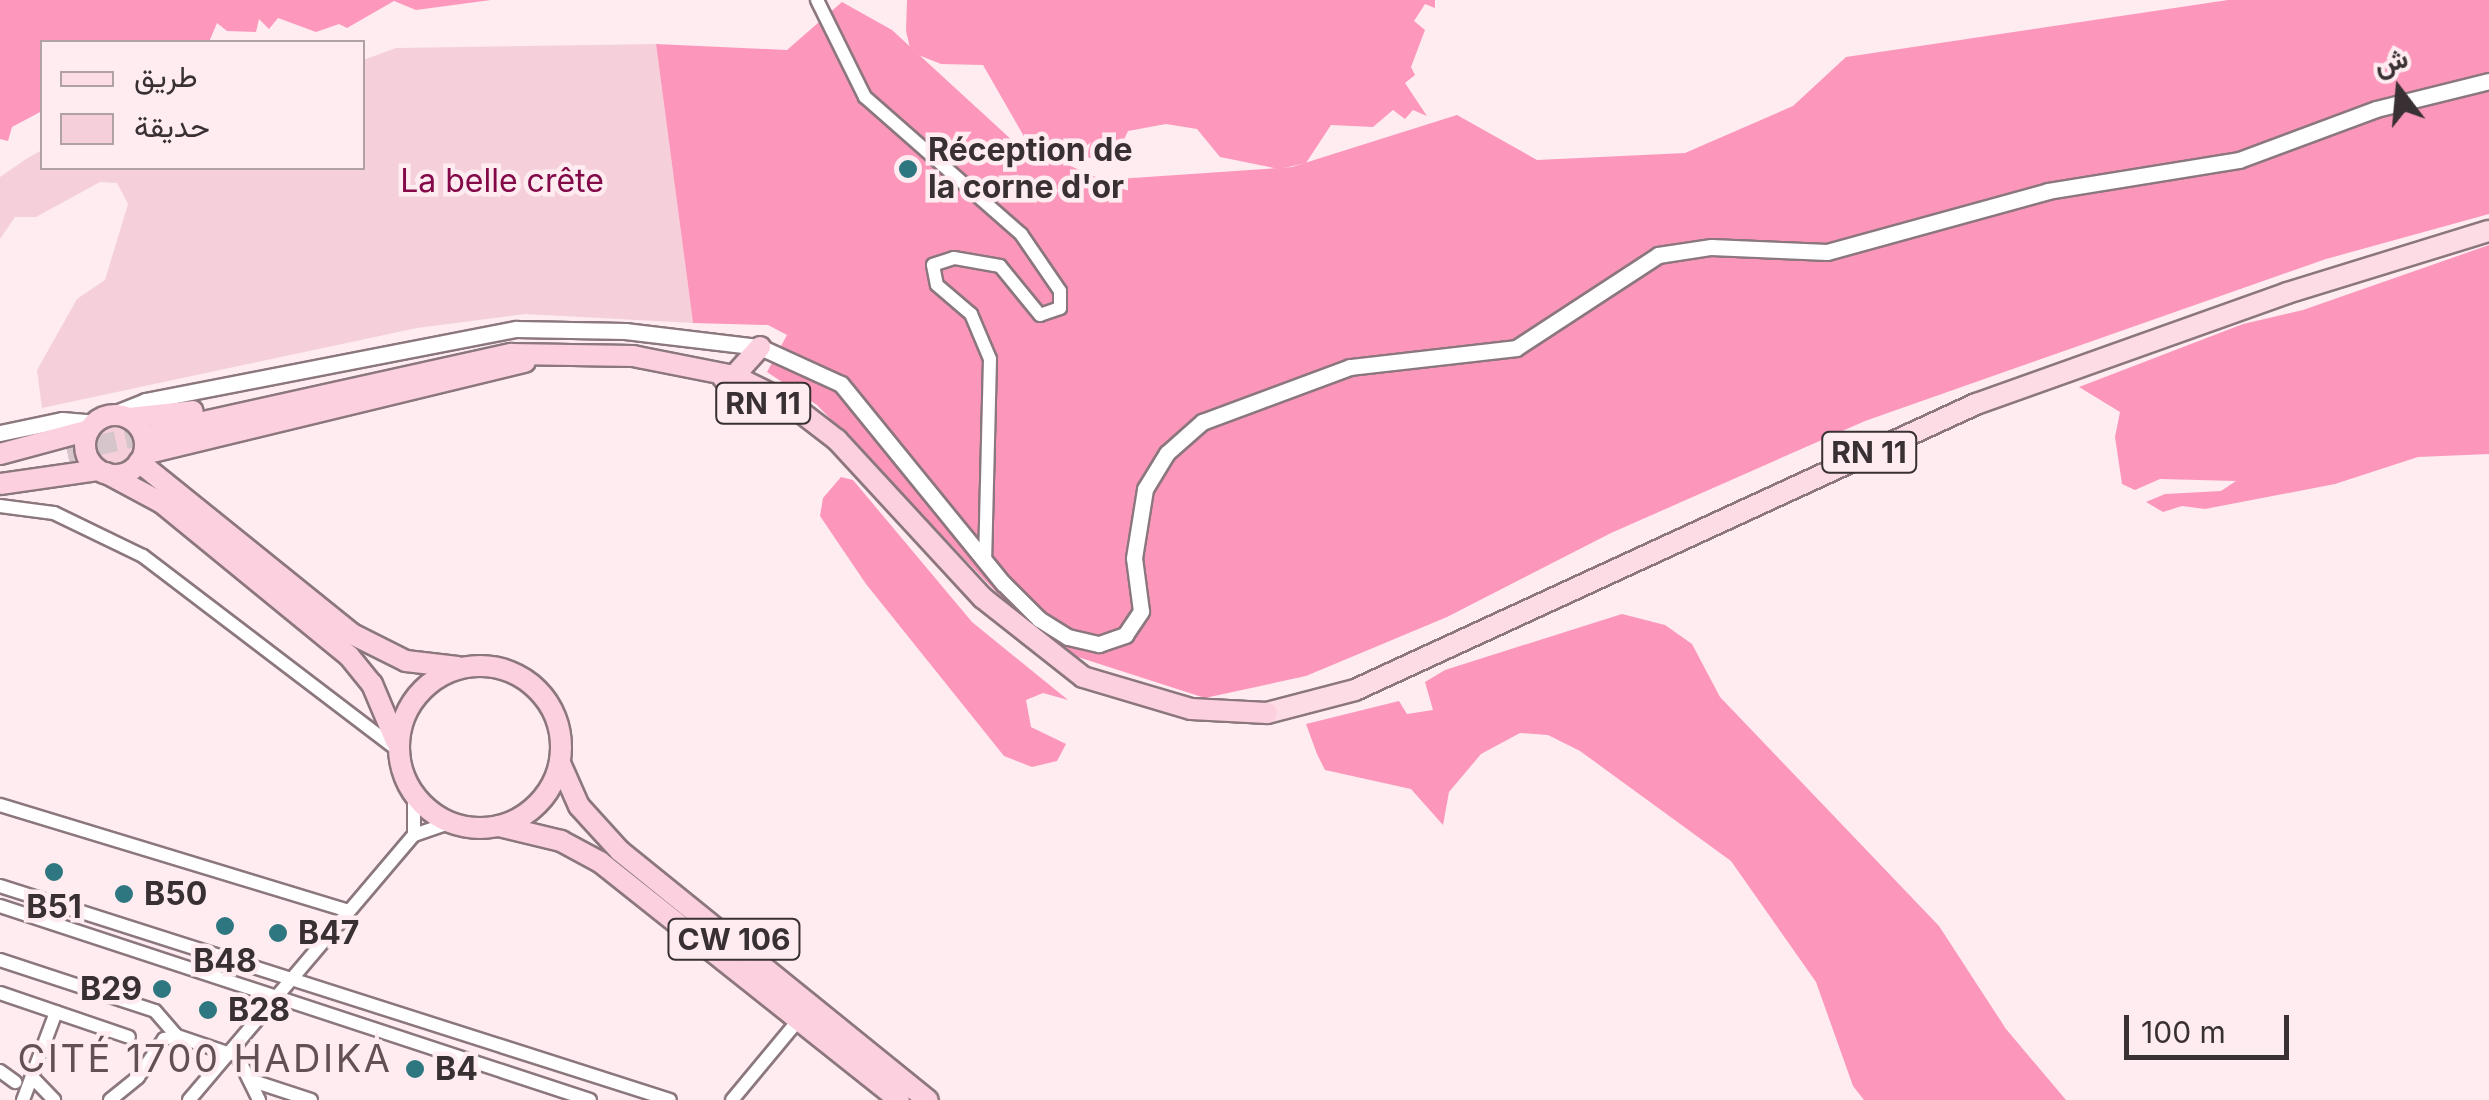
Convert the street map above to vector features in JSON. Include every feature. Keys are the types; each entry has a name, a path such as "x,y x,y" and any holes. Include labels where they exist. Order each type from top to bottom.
{"highway":[{"path":"691,377 734,376 763,347"},
{"path":"763,347 762,370 779,398"},
{"path":"0,454 106,421 180,414 471,350 529,357"},
{"name":"RN 11","path":"166,438 529,357 633,356 734,376 779,398 837,440 973,588 1054,658 1084,677 1156,702 1267,713"},
{"name":"RN 11","path":"529,357 691,377 768,405 807,428 1007,628 1082,682 1180,712 1267,713"},
{"path":"106,421 143,434 141,458 180,498 380,652 465,667 500,668 542,694 558,726 560,762 538,804 496,826 451,822 414,795 390,716 349,656 162,503 102,472 87,456 106,421"},
{"path":"0,484 124,473 166,438"},
{"path":"166,438 163,468 180,498"},
{"path":"0,469 68,455"},
{"path":"399,752 401,728 416,698 443,675 465,667"},
{"name":"CW 106","path":"560,762 579,806 620,851 928,1100"},
{"name":"CW 106","path":"496,826 548,836 591,856 899,1100"}],"main road":[{"name":"RN 11","path":"1267,713 1355,690 1976,404 2286,293 2489,232"}],"street":[{"path":"817,0 865,97 1021,234 1060,291 1060,308 1040,315 1000,266 954,258 933,265 937,285 971,314 990,358 984,514 987,565"},
{"path":"0,433 62,420 106,421 145,401 516,329 625,331 763,347 841,384 987,565 1039,619 1068,637 1100,644 1124,635 1140,611 1134,558 1145,489 1167,453 1202,422 1350,367 1516,348 1658,255 1711,247 1827,252 2048,191 2239,160 2376,108 2489,81"},
{"path":"0,506 54,514 143,556 399,752"},
{"path":"957,528 984,514"},
{"path":"414,795 414,835"},
{"path":"0,804 346,910"},
{"path":"189,1100 346,910 414,835 451,822"},
{"path":"0,886 670,1100"},
{"path":"0,906 590,1100"},
{"path":"0,960 155,1010 177,1036 232,1052 254,1081 259,1100"},
{"path":"0,993 129,1037"},
{"path":"23,1100 56,1012"},
{"path":"732,1100 800,1018"},
{"path":"110,1100 138,1077 158,1043 177,1036"},
{"path":"0,1071 15,1082"},
{"path":"32,1077 54,1100"},
{"path":"254,1081 311,1100"}],"green space":[{"name":"La belle crête","path":"656,44 693,323 525,314 417,328 42,408 37,370 77,299 105,280 128,204 117,183 100,182 36,217 15,217 0,239 0,177 40,151 40,170 365,170 365,59 396,48"},
{"path":"114,424 129,430 135,445 129,460 114,466 99,460 93,445 99,430"}],"shaded area":[{"path":"0,0 491,0 416,10 394,1 347,28 339,24 316,32 278,18 269,29 259,19 256,32 227,31 217,23 210,40 40,40 40,112 12,127 8,141 0,139"},
{"path":"907,0 1435,0 1435,8 1425,4 1414,21 1425,30 1411,67 1415,75 1405,83 1427,116 1413,110 1405,119 1393,110 1373,127 1331,125 1306,163 1279,169 1220,157 1197,129 1166,124 1128,131 1122,144 1129,161 1119,164 1086,157 1091,142 1083,149 1073,141 1077,149 1026,140 983,65 941,64 911,52 906,31"},
{"path":"2228,0 2489,0 2489,214 2326,259 1865,421 1611,533 1447,617 1306,676 1205,698 1050,648 817,405 767,372 787,335 768,325 693,323 656,44 787,50 842,2 892,30 1014,142 1103,180 1292,167 1457,115 1537,160 1685,153 1793,106 1846,57"},
{"path":"2489,245 2489,454 2418,457 2335,484 2205,509 2182,506 2163,512 2146,502 2165,494 2221,491 2236,481 2160,479 2135,490 2122,484 2115,437 2120,412 2079,387 2243,324 2303,310"},
{"path":"841,477 853,480 972,622 1068,700 1043,693 1026,700 1031,727 1066,744 1057,761 1032,767 1004,756 866,584 820,516 823,498"},
{"path":"1622,614 1665,625 1692,644 1720,697 1939,926 2006,1029 2066,1100 1864,1100 1853,1086 1816,982 1731,861 1580,751 1548,735 1520,733 1481,754 1449,792 1443,825 1411,789 1325,770 1317,754 1306,724 1399,701 1407,714 1433,710 1425,682 1445,670"}],"tunnel":[{"path":"67,452 158,432"}],"place":[{"name":"Réception de la corne d'or","path":"908,169"},
{"name":"B51","path":"54,872"},
{"name":"B50","path":"124,894"},
{"name":"B48","path":"225,926"},
{"name":"B47","path":"278,933"},
{"name":"B29","path":"162,989"},
{"name":"B28","path":"208,1010"},
{"name":"B4","path":"415,1069"}],"district":[{"name":"CITÉ 1700 HADIKA","path":"205,1059"}]}
